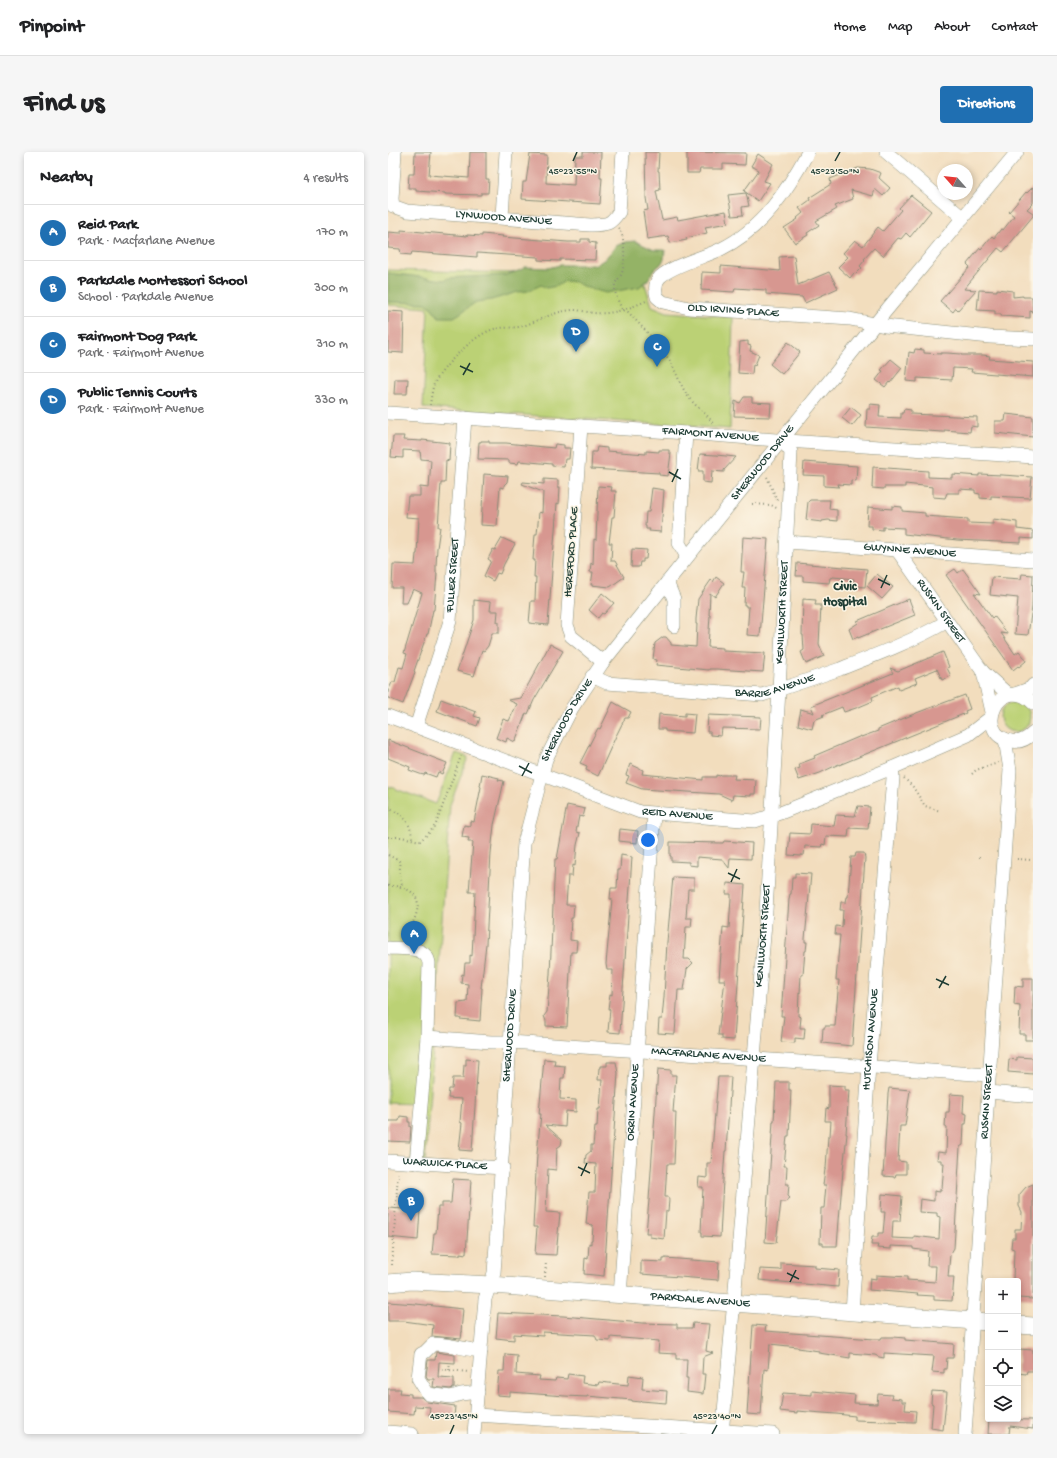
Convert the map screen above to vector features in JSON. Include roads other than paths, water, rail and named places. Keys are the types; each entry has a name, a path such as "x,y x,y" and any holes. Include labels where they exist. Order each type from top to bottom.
{"main road":[{"name":"PARKDALE AVENUE","path":"390,1270 412,1281"},
{"name":"PARKDALE AVENUE","path":"388,1283 412,1281 491,1285 620,1296 981,1322"},
{"path":"1021,1325 1033,1326"}],"street":[{"name":"LYNWOOD AVENUE","path":"395,152 392,199 393,206 407,211 502,217 590,225 616,223 619,212 623,152"},
{"path":"502,217 506,152"},
{"name":"OLD IRVING PLACE","path":"808,152 793,180 763,220 744,235 722,249 676,267 660,276 656,282 655,290 657,297 663,302 689,308 850,319 875,324 990,337 1033,339"},
{"path":"886,152 963,218"},
{"name":"SHERWOOD DRIVE","path":"474,1434 485,1299 494,1273 503,1168 524,843 546,759 572,708 592,676 875,324 1017,152"},
{"name":"FAIRMONT AVENUE","path":"388,413 1033,457"},
{"name":"FULLER STREET","path":"416,727 450,621 465,418"},
{"name":"HEREFORD PLACE","path":"581,426 567,625 571,636 603,662"},
{"path":"686,433 679,543 687,557"},
{"name":"KENILWORTH STREET","path":"722,1432 766,911 792,452 782,440"},
{"name":"GWYNNE AVENUE","path":"787,542 1033,560"},
{"name":"RUSKIN STREET","path":"897,550 946,622 983,672 1012,695 1028,698 1033,703"},
{"path":"667,582 674,598 674,626"},
{"name":"BARRIE AVENUE","path":"592,676 607,683 762,695 869,658 931,631 946,622"},
{"name":"RUSKIN STREET","path":"965,1434 981,1322 988,1092 1006,766 1002,737 992,724 992,714 983,672"},
{"name":"REID AVENUE","path":"388,716 640,812 755,821 896,771 968,735 992,714 998,701 1031,688 1033,685"},
{"name":"REID AVENUE","path":"968,735 1002,737 1015,742 1029,736"},
{"name":"RUSKIN STREET","path":"1006,766 1029,736"},
{"name":"HUTCHISON AVENUE","path":"852,1312 869,1066 893,778 896,771"},
{"name":"ORRIN AVENUE","path":"620,1296 654,814"},
{"path":"388,948 411,949 425,954 428,959 427,1037 416,1163"},
{"name":"MACFARLANE AVENUE","path":"427,1037 638,1050 989,1075"},
{"path":"988,1092 1033,1096"},
{"name":"WARWICK PLACE","path":"394,1162 503,1168"},
{"path":"478,1392 460,1394 451,1397 428,1394 418,1378 421,1354 433,1344 457,1345 463,1349 481,1350"},
{"path":"476,1415 722,1432 773,1434"},
{"path":"388,1432 412,1434"}],"place":[{"name":"Public Tennis Courts","path":"576,352"},
{"name":"Fairmont Dog Park","path":"657,367"},
{"name":"Reid Park","path":"414,954"},
{"name":"Parkdale Montessori School","path":"411,1221"}],"district":[{"name":"Civic Hospital","path":"845,594"}]}
